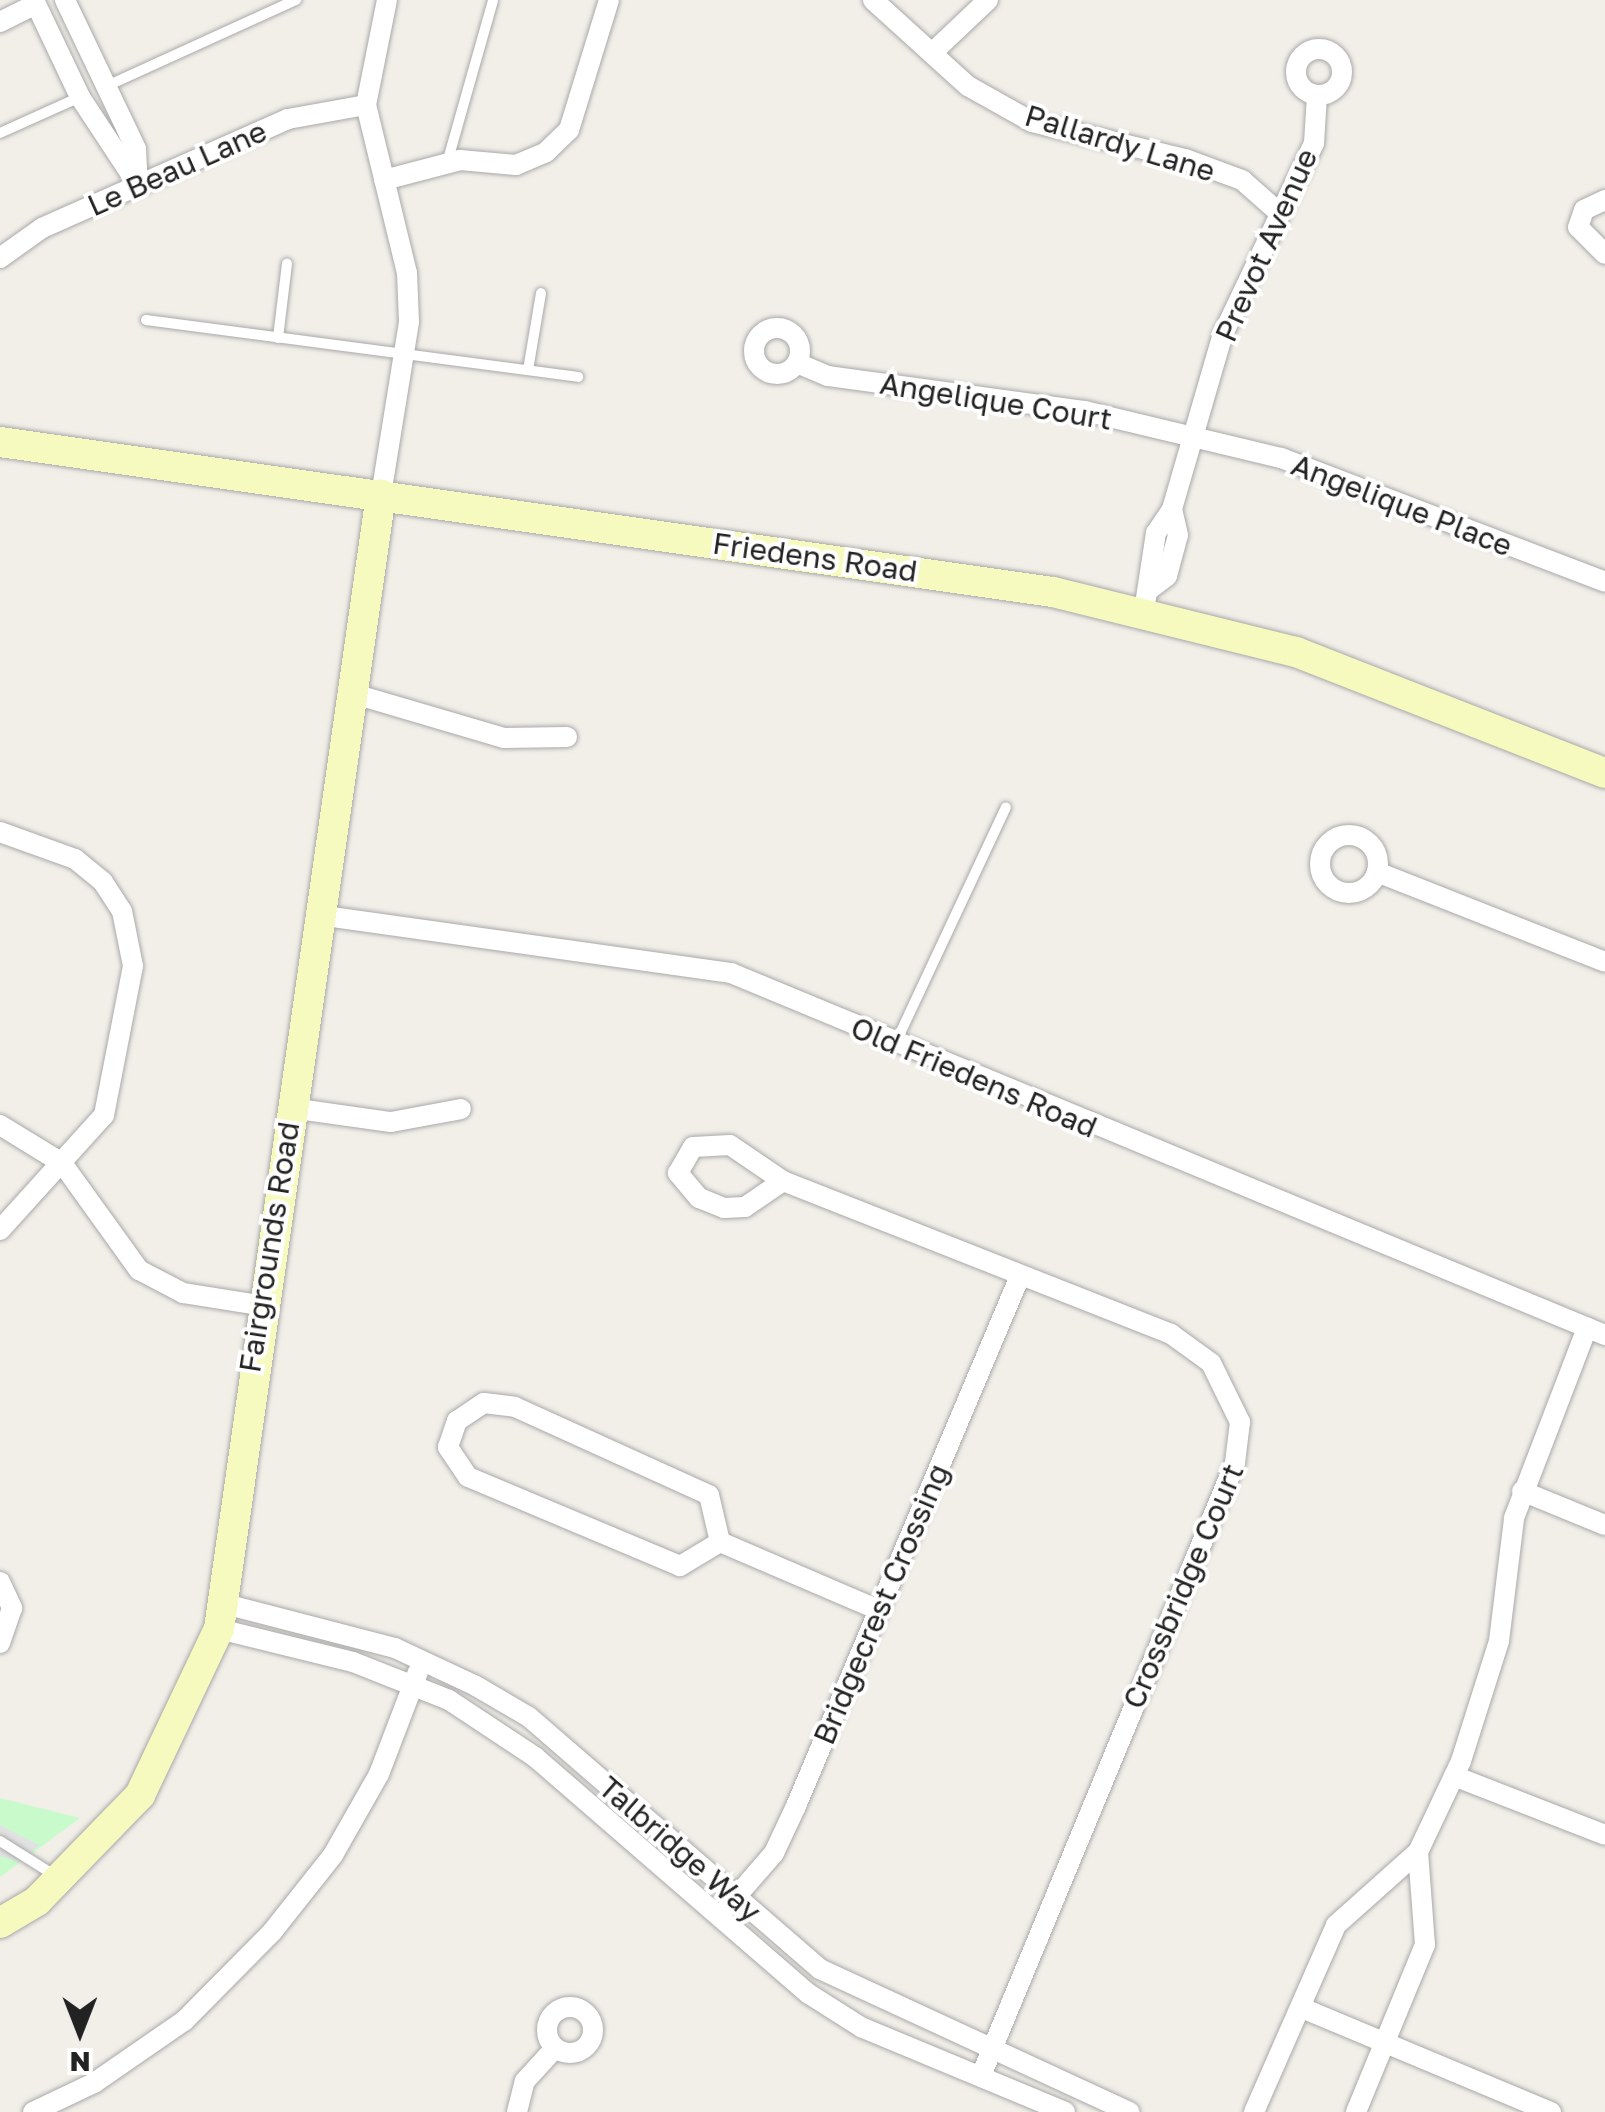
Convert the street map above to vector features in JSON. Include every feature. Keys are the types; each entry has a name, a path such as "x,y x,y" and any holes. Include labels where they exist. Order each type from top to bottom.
{"main road":[{"name":"Friedens Road","path":"0,442 1147,600 1296,652 1605,773"},
{"name":"Fairgrounds Road","path":"0,1923 59,1878 140,1795 222,1616 259,1305 380,495"}],"street":[{"path":"65,0 136,149 138,185"},
{"path":"380,495 403,354 407,273 366,105 388,0"},
{"path":"384,180 447,163 516,165 569,130 609,0"},
{"name":"Pallardy Lane","path":"872,0 932,53 1032,122 1185,159 1242,180 1276,210"},
{"path":"932,53 988,0"},
{"path":"0,22 35,2 80,97 138,185"},
{"name":"Prevot Avenue","path":"1147,600 1167,576 1178,535 1172,509 1223,334 1276,210 1314,142 1317,95"},
{"name":"Le Beau Lane","path":"0,258 42,228 288,119 366,105"},
{"path":"1605,200 1584,210 1578,226 1605,254"},
{"name":"Angelique Court","path":"797,363 828,376 1196,436"},
{"name":"Angelique Place","path":"1196,436 1281,458 1605,582"},
{"path":"351,693 504,738 568,737"},
{"path":"0,832 75,859 102,882 132,948 113,1090 62,1163 0,1230"},
{"path":"1377,872 1605,962"},
{"name":"Old Friedens Road","path":"318,915 732,973 1596,1332"},
{"path":"291,1108 391,1122 461,1109"},
{"path":"0,1125 62,1163 139,1270 184,1294 259,1305"},
{"name":"Crossbridge Court","path":"783,1181 744,1208 724,1208 699,1198 678,1173 693,1147 708,1141 751,1152 783,1181 1171,1334 1211,1363 1232,1388 1242,1444 980,2076"},
{"name":"Bridgecrest Crossing","path":"718,1917 774,1854 1020,1276"},
{"path":"1254,2112 1336,1925 1418,1852 1454,1776 1500,1641 1501,1578 1522,1491 1596,1332"},
{"path":"484,1403 516,1407 709,1495 720,1542 680,1566 468,1477 448,1447 457,1421 484,1403"},
{"path":"1522,1491 1605,1525"},
{"path":"720,1542 879,1610"},
{"path":"0,1582 12,1608 0,1642"},
{"name":"Talbridge Way","path":"222,1616 423,1660 529,1717 820,1970 1130,2112"},
{"name":"Talbridge Way","path":"222,1616 412,1684 534,1756 718,1917 861,2027 1066,2112"},
{"path":"33,2112 94,2083 184,2020 272,1932 333,1855 379,1774 423,1660"},
{"path":"1454,1776 1605,1835"},
{"path":"1356,2112 1425,1945 1418,1852"},
{"path":"1302,2008 1382,2045 1551,2112"},
{"path":"517,2112 525,2080 555,2048"}],"lane":[{"path":"106,86 296,0"},
{"path":"447,163 493,0"},
{"path":"0,133 80,97"},
{"path":"278,338 286,264"},
{"path":"528,370 541,293"},
{"path":"146,320 578,377"},
{"path":"895,1043 1006,807"},
{"path":"0,1841 59,1878"}],"green space":[{"path":"0,1798 80,1818 0,1877"}],"shaded area":[{"path":"0,1825 39,1845 21,1862 0,1856"}]}
